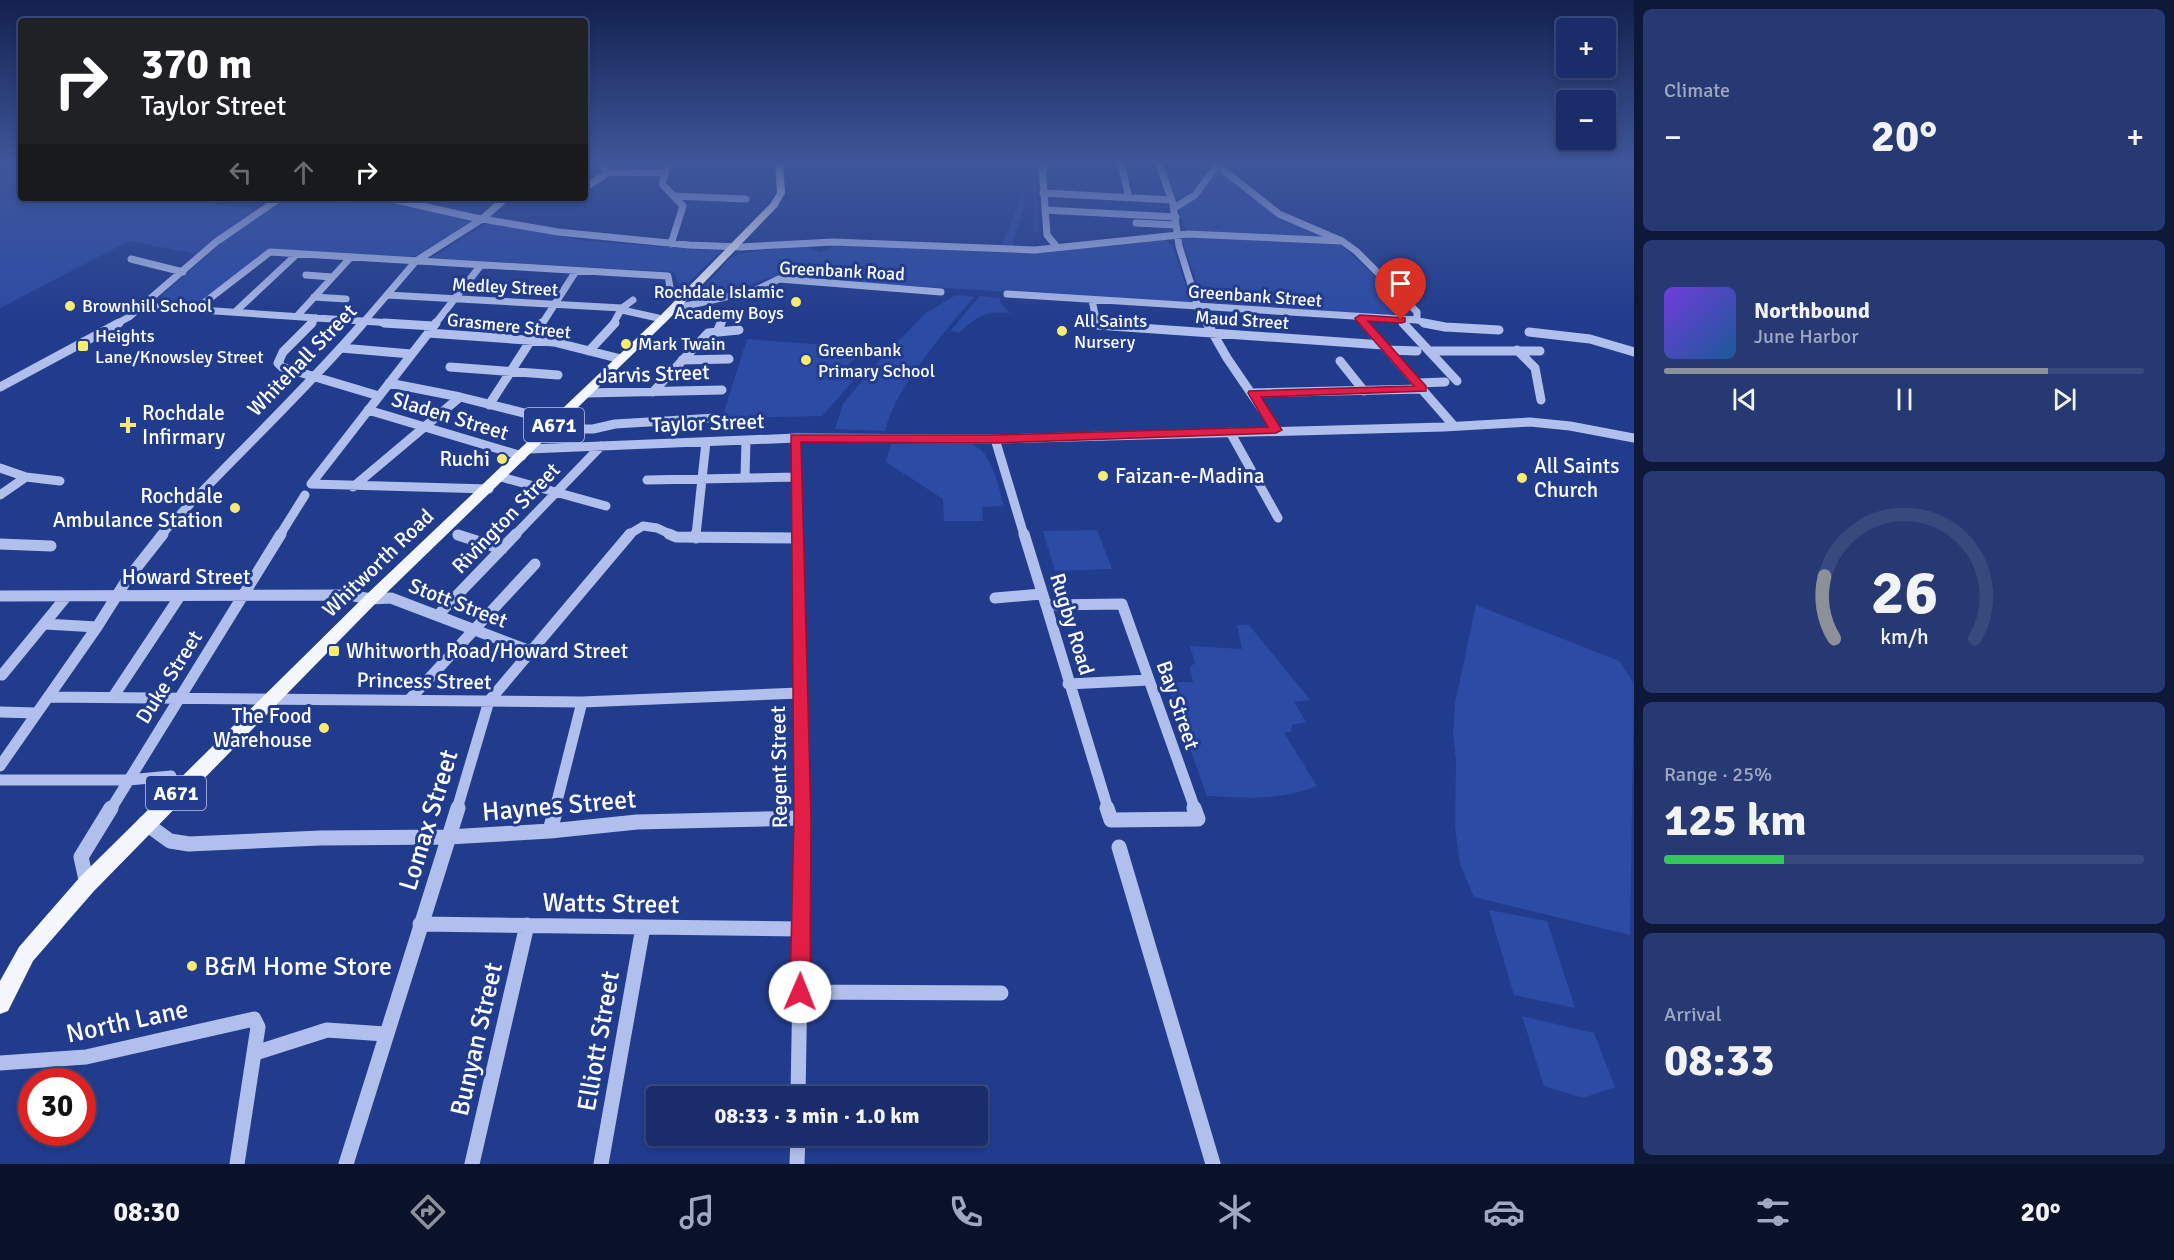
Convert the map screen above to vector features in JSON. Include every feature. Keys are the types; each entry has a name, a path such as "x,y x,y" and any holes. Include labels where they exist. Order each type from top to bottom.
{"main road":[{"name":"Whitworth Road","path":"0,1003 26,954 87,884 145,823 371,599 489,489 673,309 764,215"}],"street":[{"path":"0,387 129,317 232,230 254,215"},
{"path":"465,215 630,242 734,247 804,242 1036,250 1177,235 1342,241"},
{"name":"Whitehall Street","path":"0,766 97,627 126,581 157,540 341,348 416,261 486,215"},
{"path":"671,244 680,215"},
{"path":"1045,215 1047,235 1057,247"},
{"path":"1108,215 1176,221"},
{"path":"1175,215 1177,235 1198,307 1276,430"},
{"path":"1282,215 1342,241 1356,251 1416,311 1417,320"},
{"path":"1136,223 1176,221"},
{"path":"196,309 270,252 668,276 671,293 685,297"},
{"path":"123,263 141,254"},
{"path":"235,312 297,254"},
{"path":"297,316 351,257"},
{"path":"131,258 183,272"},
{"name":"Duke Street","path":"87,884 81,857 308,489 481,265"},
{"path":"489,405 576,271"},
{"path":"306,275 332,277"},
{"name":"Greenbank Road","path":"673,309 756,290 779,279 941,292"},
{"name":"Greenbank Street","path":"1007,294 1417,320 1431,326 1499,330"},
{"name":"Medley Street","path":"387,295 622,309 658,318"},
{"path":"314,297 346,299"},
{"path":"589,351 618,319 622,309 633,300"},
{"name":"Maud Street","path":"1092,300 1097,325 1417,351"},
{"name":"Grasmere Street","path":"142,306 364,321 554,342 621,359"},
{"path":"717,332 724,315"},
{"path":"316,318 280,355 278,363 282,367 379,396"},
{"path":"1360,318 1454,426"},
{"path":"1401,320 1456,381"},
{"path":"653,392 708,333 739,330"},
{"path":"1529,332 1590,339 1634,352"},
{"path":"341,348 411,354"},
{"path":"1517,350 1535,368 1541,400"},
{"path":"1429,351 1540,351"},
{"path":"682,360 729,359"},
{"path":"1340,361 1364,391"},
{"path":"450,367 558,375"},
{"path":"1253,393 1364,391 1445,382"},
{"path":"389,383 460,396 548,419"},
{"name":"Jarvis Street","path":"586,393 722,390"},
{"path":"352,487 460,396"},
{"name":"Sladen Street","path":"368,410 424,427 526,452"},
{"path":"560,429 593,429 615,424 716,418"},
{"name":"Taylor Street","path":"526,452 597,446 795,438 995,439 1530,422 1570,426 1634,438"},
{"path":"593,429 597,446"},
{"path":"1230,432 1278,518"},
{"name":"Regent Street","path":"795,438 803,818 798,1086"},
{"name":"Rugby Road","path":"995,439 1042,600 1111,820"},
{"path":"745,477 747,440"},
{"path":"706,441 696,538 797,538"},
{"name":"Rivington Street","path":"438,615 597,446"},
{"path":"0,468 26,477 60,481"},
{"path":"0,495 26,477"},
{"path":"501,477 586,496 606,506"},
{"path":"647,480 796,477"},
{"path":"308,489 352,487 489,489"},
{"name":"Lomax Street","path":"346,1164 385,1034 449,837 489,701 632,531 643,526 657,528 676,537 696,538"},
{"path":"458,535 502,549"},
{"path":"0,544 51,546"},
{"path":"409,700 536,564"},
{"name":"Howard Street","path":"0,596 349,595 371,599"},
{"path":"113,697 180,596"},
{"path":"2,675 66,597"},
{"name":"Stott Street","path":"371,599 391,598 530,651"},
{"path":"995,598 1042,600"},
{"name":"Bay Street","path":"1042,600 1122,604 1198,819 1111,820"},
{"path":"45,624 97,627"},
{"path":"1068,684 1149,680"},
{"name":"Princess Street","path":"48,697 582,702 800,693"},
{"path":"550,831 582,702"},
{"path":"0,712 36,713"},
{"path":"0,780 129,780 171,776"},
{"name":"Haynes Street","path":"145,823 170,841 189,844 320,838 449,837 550,831 637,822 803,818"},
{"path":"1119,847 1213,1164"},
{"name":"Watts Street","path":"420,924 801,929"},
{"name":"Bunyan Street","path":"472,1164 527,926"},
{"name":"Elliott Street","path":"601,1164 643,927"},
{"path":"800,992 1001,993"},
{"name":"North Lane","path":"0,1063 86,1057 249,1020 257,1021 255,1053"},
{"path":"237,1164 255,1053 327,1030 385,1034"},
{"path":"797,1164 798,1146"}],"shaded area":[{"path":"0,215 246,215 196,254 129,241 0,308"},
{"path":"259,215 451,215 472,220 422,254 411,257 272,249 194,305 160,303 161,296 229,236"},
{"path":"1014,215 1022,215 1012,247 1001,246"},
{"path":"1035,215 1037,215 1038,233 1033,230"},
{"path":"1181,215 1280,215 1335,239 1187,230"},
{"path":"487,223 587,241 721,251 681,290 674,272 431,258"},
{"path":"1162,238 1172,245 1192,303 814,280 816,274 770,278 724,295 706,298 699,296 701,290 730,258 744,253 802,245 820,252 835,246 1026,253"},
{"path":"1185,238 1340,244 1401,300 1409,313 1401,316 1204,302 1182,241"},
{"path":"956,295 974,297 935,343 910,378 891,413 885,431 835,429 843,404 877,363 927,312"},
{"path":"980,296 1000,298 1000,303 1010,313 987,314 959,333 950,331"},
{"path":"747,339 864,348 838,376 853,381 822,416 722,418"},
{"path":"891,444 971,444 979,449 990,462 1004,506 982,507 983,521 944,521 943,499 886,462"},
{"path":"1097,530 1112,569 1055,571 1043,531"},
{"path":"1476,605 1619,661 1634,684 1630,935 1474,897 1460,864 1455,827 1456,759 1453,735 1455,703"},
{"path":"1237,625 1249,625 1310,700 1294,702 1306,722 1292,725 1291,732 1284,733 1317,786 1276,796 1250,798 1207,796 1166,682 1193,682 1190,667 1195,663 1190,646 1242,649"},
{"path":"1489,910 1547,921 1575,1008 1514,995"},
{"path":"1522,1016 1594,1033 1615,1087 1583,1098 1544,1086"}],"place":[{"name":"Rochdale Islamic Academy Boys","path":"796,302"},
{"name":"Brownhill School","path":"70,306"},
{"name":"All Saints Nursery","path":"1062,331"},
{"name":"Mark Twain","path":"626,344"},
{"name":"Heights Lane/Knowsley Street","path":"83,346"},
{"name":"Greenbank Primary School","path":"806,360"},
{"name":"Rochdale Infirmary","path":"128,425"},
{"name":"Ruchi","path":"502,459"},
{"name":"Faizan-e-Madina","path":"1103,476"},
{"name":"All Saints Church","path":"1522,478"},
{"name":"Rochdale Ambulance Station","path":"235,508"},
{"name":"Whitworth Road/Howard Street","path":"334,651"},
{"name":"The Food Warehouse","path":"324,728"},
{"name":"B&M Home Store","path":"192,966"}],"route":[{"path":"800,992 803,818 795,438 995,439 1276,430 1253,393 1422,389 1360,318 1401,320"}]}
